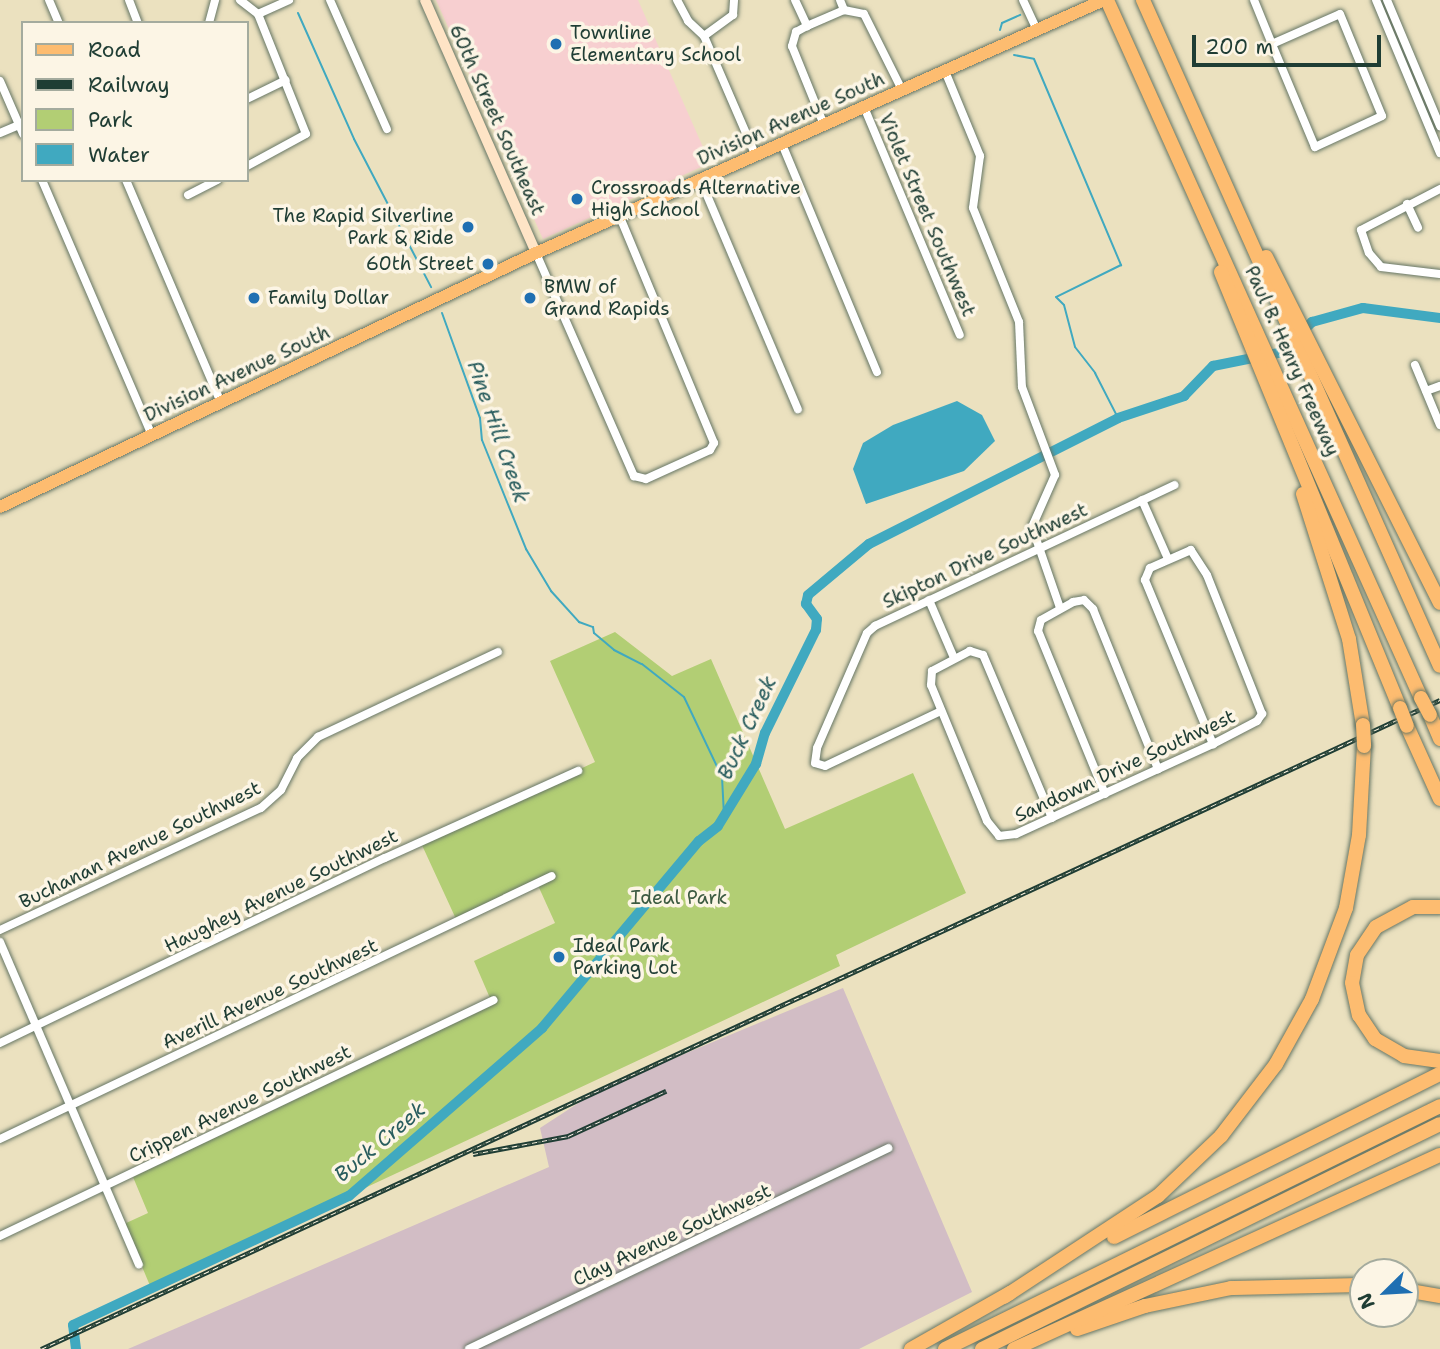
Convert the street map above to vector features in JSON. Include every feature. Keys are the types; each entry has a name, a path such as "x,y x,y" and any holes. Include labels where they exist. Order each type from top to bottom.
{"highway":[{"path":"1105,0 1147,89 1223,266 1264,381 1278,402 1407,726 1440,799"},
{"path":"1144,2 1188,101 1199,115 1258,250 1330,379 1440,603"},
{"name":"Paul B. Henry Freeway","path":"1258,250 1315,386 1440,667"},
{"name":"Paul B. Henry Freeway","path":"1223,266 1278,402 1440,739"},
{"path":"1341,401 1440,579"},
{"path":"1004,1297 1165,1190 1221,1136 1276,1065 1312,999 1346,908 1359,835 1363,725 1342,612 1278,402"},
{"path":"1440,907 1413,907 1376,927 1357,955 1352,983 1359,1015 1375,1039 1404,1056 1440,1061"},
{"path":"911,1349 1004,1297 1440,1074"},
{"path":"945,1349 1440,1106"},
{"path":"982,1349 1440,1125"},
{"path":"1014,1349 1440,1155"},
{"path":"1027,1349 1111,1317 1200,1293 1284,1284 1349,1285"},
{"path":"1419,1292 1440,1296"}],"main road":[{"name":"60th Street Southeast","path":"425,0 536,253"},
{"name":"Division Avenue South","path":"0,507 536,253 1105,0"}],"street":[{"path":"49,0 58,21"},
{"path":"129,0 137,21"},
{"path":"210,21 215,0"},
{"path":"240,0 258,14 306,134 248,165"},
{"path":"258,14 289,0"},
{"path":"330,0 387,129"},
{"path":"677,0 688,21 704,36 756,156"},
{"path":"704,36 733,15 733,0"},
{"path":"795,0 807,26"},
{"path":"840,0 844,10"},
{"path":"1023,0 1037,30"},
{"path":"1254,0 1272,44 1315,147 1382,116 1340,14 1272,44"},
{"path":"1376,0 1440,153"},
{"path":"1387,0 1440,126"},
{"path":"824,125 792,46 796,33 807,26 844,10 858,10 869,18 902,90"},
{"path":"946,71 980,156 973,208 1019,322 1022,387 1053,467 1054,481 1033,517 1037,550 1060,608"},
{"path":"248,99 286,80"},
{"path":"0,81 21,124 0,133"},
{"name":"Violet Street Southwest","path":"864,107 960,335"},
{"path":"782,144 877,372"},
{"path":"701,181 798,409"},
{"path":"44,182 152,436"},
{"path":"127,182 221,403"},
{"path":"188,195 208,182"},
{"path":"1440,189 1378,218 1361,230 1375,264 1389,269 1440,274"},
{"path":"1407,204 1418,229"},
{"path":"536,253 634,475 646,479 713,446 620,217"},
{"path":"1415,365 1440,425"},
{"path":"1426,391 1440,386"},
{"name":"Skipton Drive Southwest","path":"941,711 817,766 816,751 867,633 929,600 1174,485"},
{"path":"1142,500 1168,559 1144,573 1145,580 1213,744"},
{"name":"Sandown Drive Southwest","path":"941,711 987,821 999,836 1012,836 1213,744 1262,714 1199,558 1191,550 1168,559"},
{"path":"929,600 954,658"},
{"path":"1105,794 1038,631 1041,620 1060,608 1084,600 1093,609 1158,769"},
{"path":"941,711 929,677 954,658 970,651 983,655 1052,818"},
{"name":"Buchanan Avenue Southwest","path":"0,930 261,808 281,790 298,758 318,737 498,652"},
{"name":"Haughey Avenue Southwest","path":"0,1043 407,848 578,771"},
{"name":"Averill Avenue Southwest","path":"0,1139 552,876"},
{"path":"0,942 139,1264"},
{"name":"Crippen Avenue Southwest","path":"0,1236 494,1000"},
{"name":"Clay Avenue Southwest","path":"469,1349 888,1148"}],"shaded area":[{"name":"Townline Elementary School","path":"436,0 638,0 710,163 543,239"},
{"path":"843,988 972,1292 859,1349 128,1349 549,1167 540,1128 600,1089"}],"green space":[{"name":"Ideal Park","path":"615,632 672,676 711,659 785,829 913,773 966,893 836,955 840,966 151,1288 124,1224 148,1213 133,1177 493,1005 474,961 555,923 536,881 456,919 421,843 595,762 550,661"}],"water":[{"path":"957,401 982,415 995,441 964,471 866,504 853,469 863,443 893,425"}],"waterway":[{"name":"Pine Hill Creek","path":"298,13 354,139 431,287"},
{"path":"1000,30 1002,23 1020,15"},
{"path":"1014,55 1034,59 1121,265 1056,297 1064,305 1075,347 1095,373 1118,418"},
{"name":"Buck Creek","path":"76,1349 73,1325 349,1196 542,1028 699,841 718,826 756,764 765,733 816,630 817,619 806,604 808,595 869,544 1118,418 1184,396 1213,366 1283,352 1312,322 1363,308 1440,318"},
{"name":"Pine Hill Creek","path":"442,313 480,418 482,440 526,549 551,591 579,622 593,627 594,633 614,650 642,664 684,697 722,777 724,812"}],"railway":[{"path":"41,1349 1440,700"},
{"path":"473,1154 568,1136 666,1091"}],"place":[{"name":"Townline Elementary School","path":"556,44"},
{"name":"Crossroads Alternative High School","path":"577,199"},
{"name":"The Rapid Silverline Park & Ride","path":"468,227"},
{"name":"60th Street","path":"488,264"},
{"name":"Family Dollar","path":"254,298"},
{"name":"BMW of Grand Rapids","path":"530,298"},
{"name":"Ideal Park Parking Lot","path":"559,957"}]}
